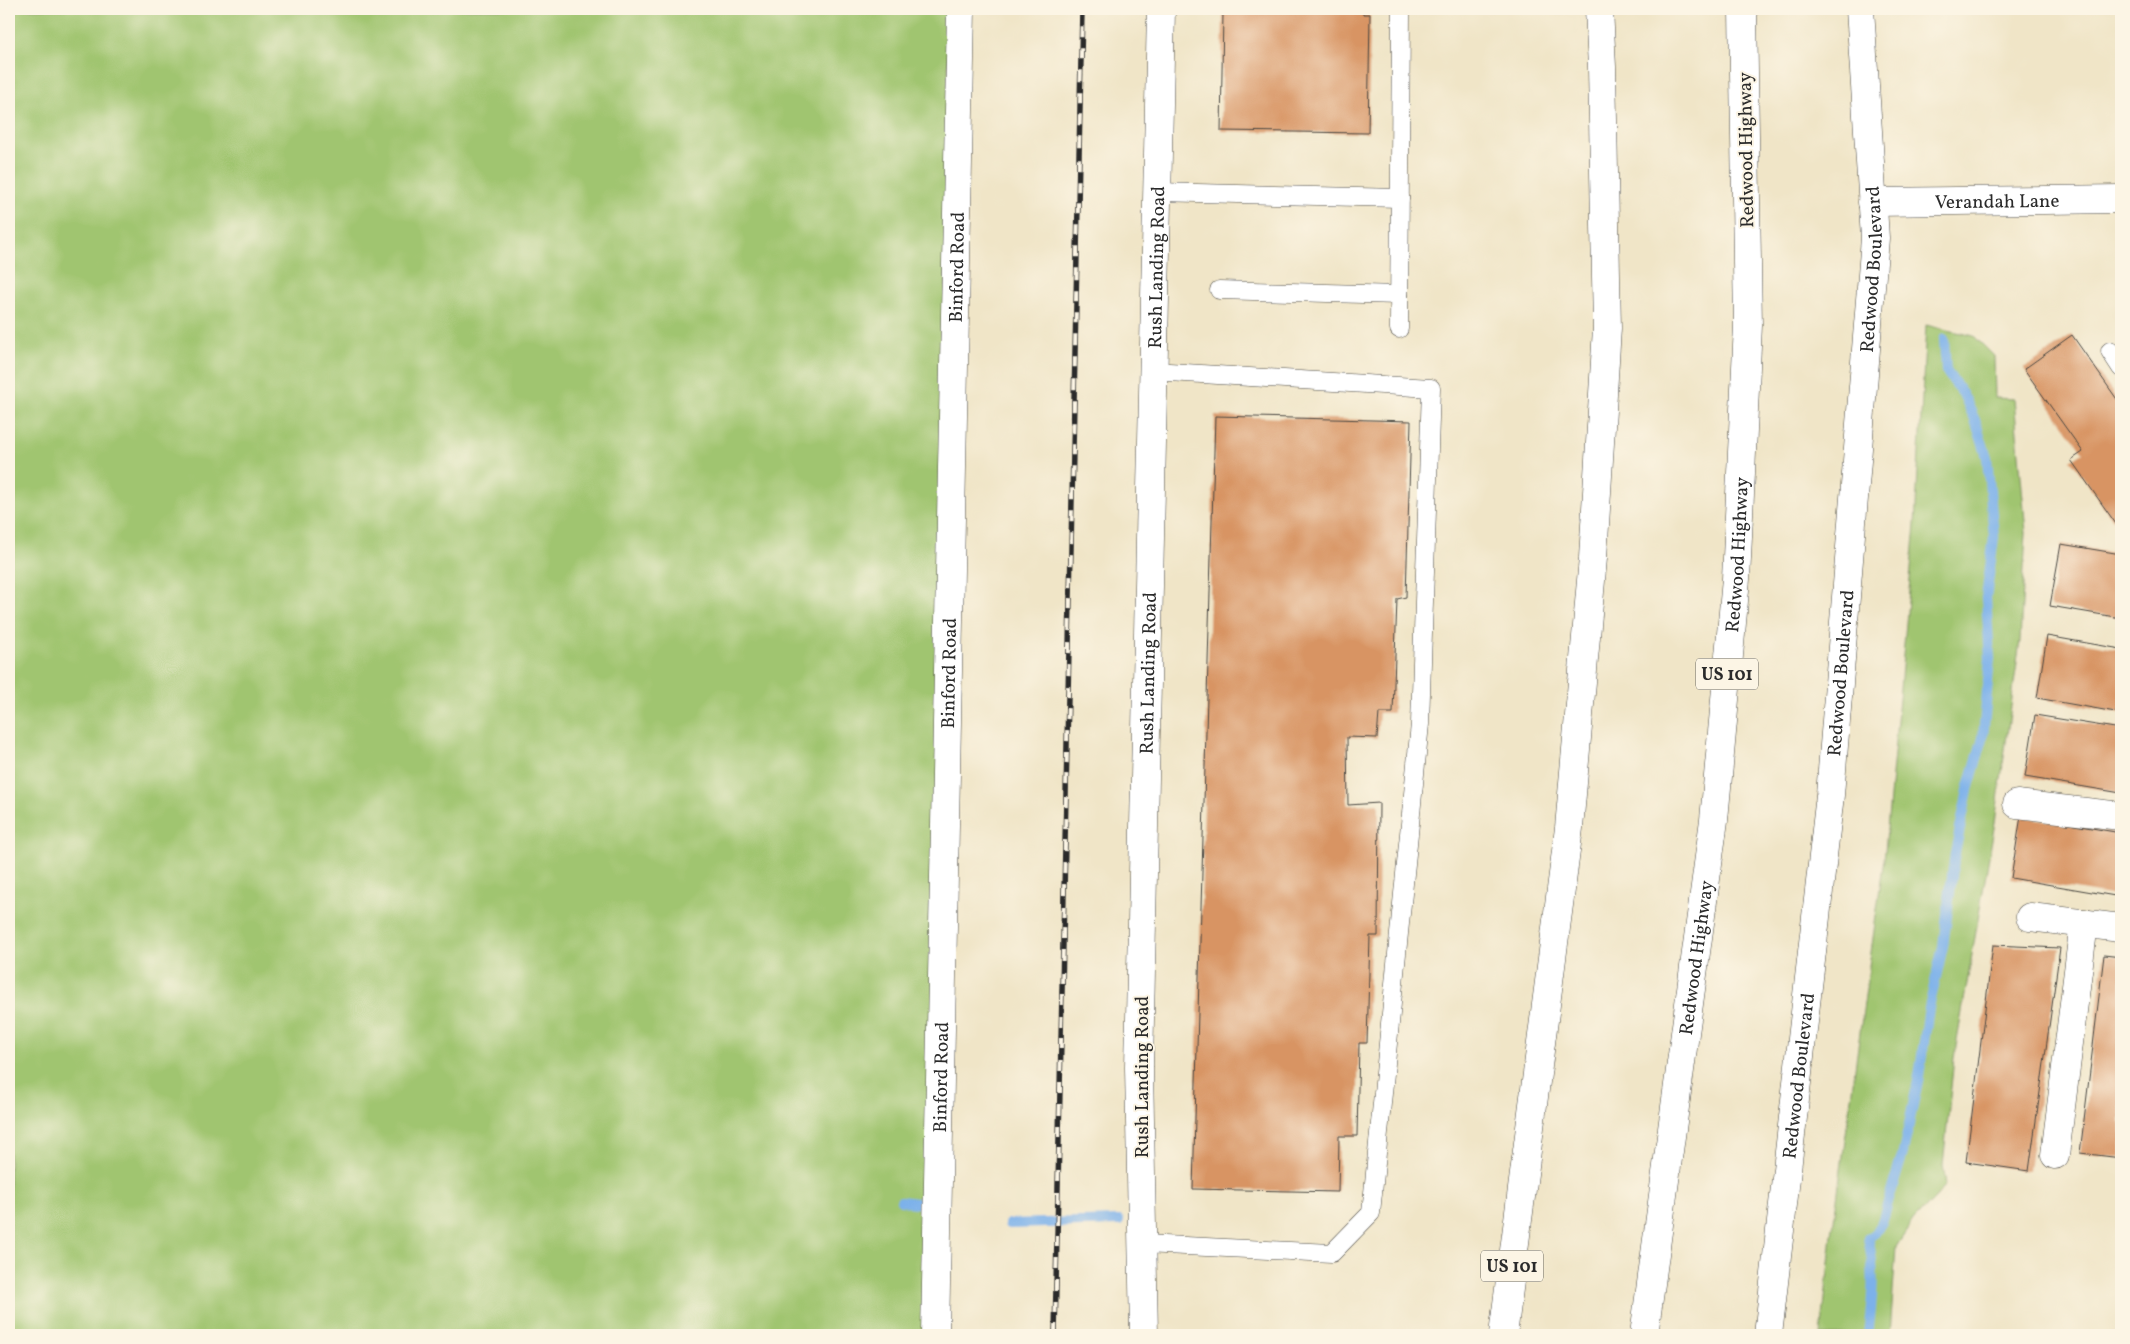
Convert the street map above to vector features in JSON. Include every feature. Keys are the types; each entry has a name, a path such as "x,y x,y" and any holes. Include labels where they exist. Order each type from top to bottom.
{"main road":[{"name":"Binford Road","path":"935,1335 961,9"},
{"name":"Rush Landing Road","path":"1144,1335 1144,1244 1139,1067 1161,9"},
{"name":"US 101","path":"1504,1335 1569,828 1593,558 1607,328 1602,67 1599,9"},
{"name":"Redwood Highway","path":"1644,1335 1714,820 1736,578 1748,325 1743,9"},
{"name":"Redwood Boulevard","path":"1768,1335 1830,795 1875,238 1860,9"},
{"name":"Verandah Lane","path":"1872,202 2121,199"},
{"path":"2017,804 2121,816"},
{"path":"2030,917 2121,928"},
{"path":"2055,1155 2084,923"}],"lane":[{"path":"1399,329 1401,9"},
{"path":"1157,192 1400,198"},
{"path":"1220,290 1399,295"},
{"path":"2110,351 2121,368"},
{"path":"1144,1244 1332,1253 1371,1213 1420,724 1431,388 1153,370"}],"green space":[{"path":"9,9 949,9 935,1335 9,1335"},
{"path":"1926,325 1974,336 1994,356 1995,398 2014,399 2026,532 2020,641 1995,822 1954,1058 1943,1165 1946,1186 1913,1221 1896,1247 1890,1335 1821,1335 1832,1235 1885,851 1915,525"}],"building":[{"path":"1238,9 1363,9 1363,14 1370,14 1368,133 1221,131 1223,13 1238,13"},
{"path":"2072,335 2121,405 2121,521 2116,524 2071,460 2083,452 2024,369"},
{"path":"1215,416 1411,421 1406,597 1397,599 1393,713 1379,713 1377,738 1347,737 1348,805 1379,803 1378,936 1370,936 1367,1043 1359,1043 1357,1136 1339,1136 1338,1192 1193,1189"},
{"path":"2061,544 2121,554 2121,618 2050,606"},
{"path":"2047,636 2121,649 2121,713 2037,698"},
{"path":"2035,715 2121,729 2121,793 2025,777"},
{"path":"2021,816 2121,833 2121,897 2011,878"},
{"path":"1993,945 2060,948 2029,1171 1966,1162"},
{"path":"2104,955 2121,957 2121,1158 2080,1153"}],"waterway":[{"path":"1868,1335 1873,1274 1868,1238 1875,1233 1882,1222 1903,1153 1919,1076 1929,1008 1943,946 1955,853 1968,790 1983,738 1990,658 1986,598 1994,537 1987,457 1975,420 1963,394 1946,371 1944,339"},
{"path":"901,1201 923,1204"},
{"path":"1009,1224 1119,1221"}],"railway":[{"path":"1055,1335 1082,9"}]}
